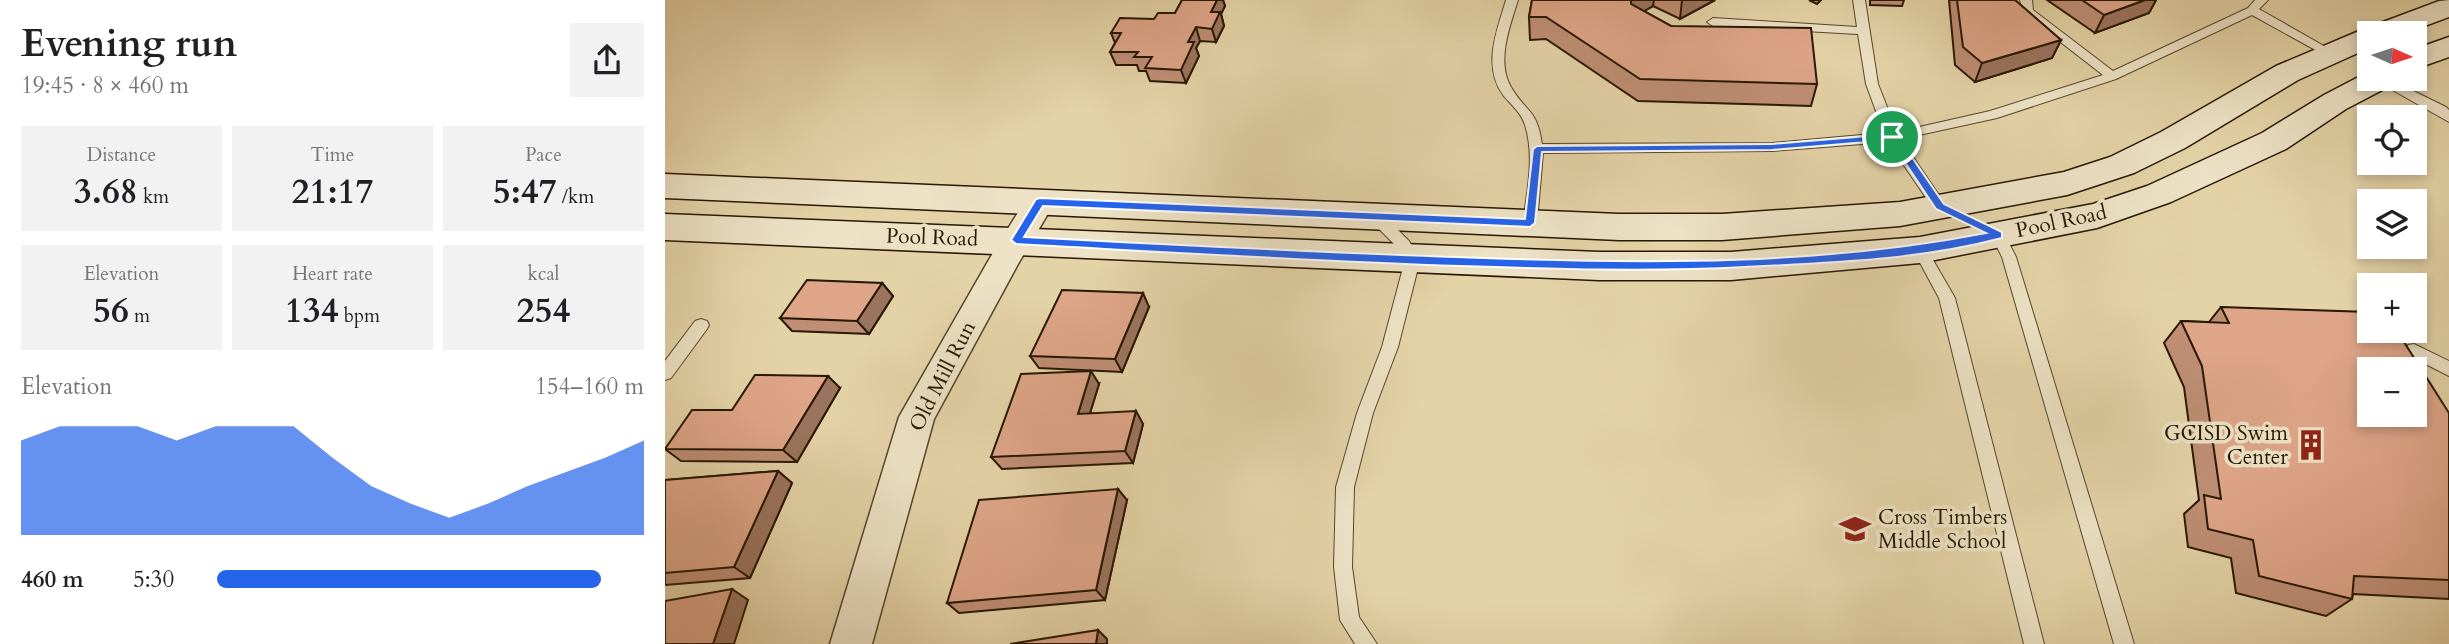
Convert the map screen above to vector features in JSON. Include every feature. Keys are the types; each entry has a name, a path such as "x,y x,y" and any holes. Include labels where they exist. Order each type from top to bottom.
{"main road":[{"path":"2411,21 2449,6"},
{"name":"Pool Road","path":"665,186 1530,223 1722,227 1900,214 2067,183 2122,165 2204,123 2287,73 2357,43"},
{"path":"2427,56 2449,46"},
{"path":"2332,54 2357,68"},
{"name":"Pool Road","path":"665,227 1016,240 1413,260 1599,266 1731,266 1920,250 2097,216 2159,194 2274,141 2357,90"},
{"path":"1920,250 1940,207 1998,235"}],"street":[{"name":"Old Mill Run","path":"851,644 917,417 1040,202"}],"lane":[{"path":"1512,0 1504,26 1497,69 1506,89 1531,119 1537,149 1530,223"},
{"path":"1859,0 1872,84 1892,137 1940,207"},
{"path":"2026,0 2027,11 2112,76"},
{"path":"1537,149 1772,147 1892,137 1993,115 2112,76 2257,5 2332,54"},
{"path":"1713,22 1862,31"},
{"path":"2403,91 2446,112"},
{"path":"1367,644 1350,620 1343,567 1345,487 1365,414 1390,347 1413,260 1404,245 1375,216"},
{"path":"1998,235 2009,257 2123,644"},
{"path":"1920,250 1947,298 2034,644"},
{"path":"665,373 701,326"},
{"path":"2414,350 2449,369"}],"building":[{"path":"1182,0 1217,0 1211,12 1220,12 1212,29 1196,27 1188,42 1194,42 1181,70 1145,68 1152,57 1134,57 1138,52 1110,52 1121,33 1111,33 1120,18 1154,19 1158,13 1175,13"},
{"path":"1532,0 1631,0 1631,4 1671,26 1811,28 1817,84 1640,79 1546,17 1529,17"},
{"path":"1957,0 2015,0 2061,40 1982,63 1963,47"},
{"path":"2082,0 2145,0 2104,15"},
{"path":"807,280 882,283 857,321 780,318"},
{"path":"1062,290 1143,293 1115,359 1030,356"},
{"name":"GCISD Swim Center","path":"2221,307 2357,312 2357,343 2405,343 2413,357 2357,357 2357,427 2427,427 2427,378 2449,413 2449,580 2354,576 2352,599 2259,576 2253,540 2208,529 2204,495 2221,499 2202,366 2181,321 2229,323"},
{"path":"1091,371 1078,414 1136,411 1125,451 991,457 1021,374"},
{"path":"755,375 828,376 783,450 665,449 692,410 732,410"},
{"path":"778,471 734,567 665,573 665,480"},
{"path":"1118,489 1096,590 947,603 979,500"},
{"path":"732,589 713,644 665,644 665,601"},
{"path":"1098,630 1096,644 1010,644"}],"place":[{"name":"GCISD Swim Center","path":"2311,445"},
{"name":"Cross Timbers Middle School","path":"1855,529"}],"route":[{"path":"1892,137 1940,207 1998,235 1920,250 1731,266 1599,266 1375,259 1016,240 1040,202 1530,223 1537,149 1772,147 1892,137"}]}
